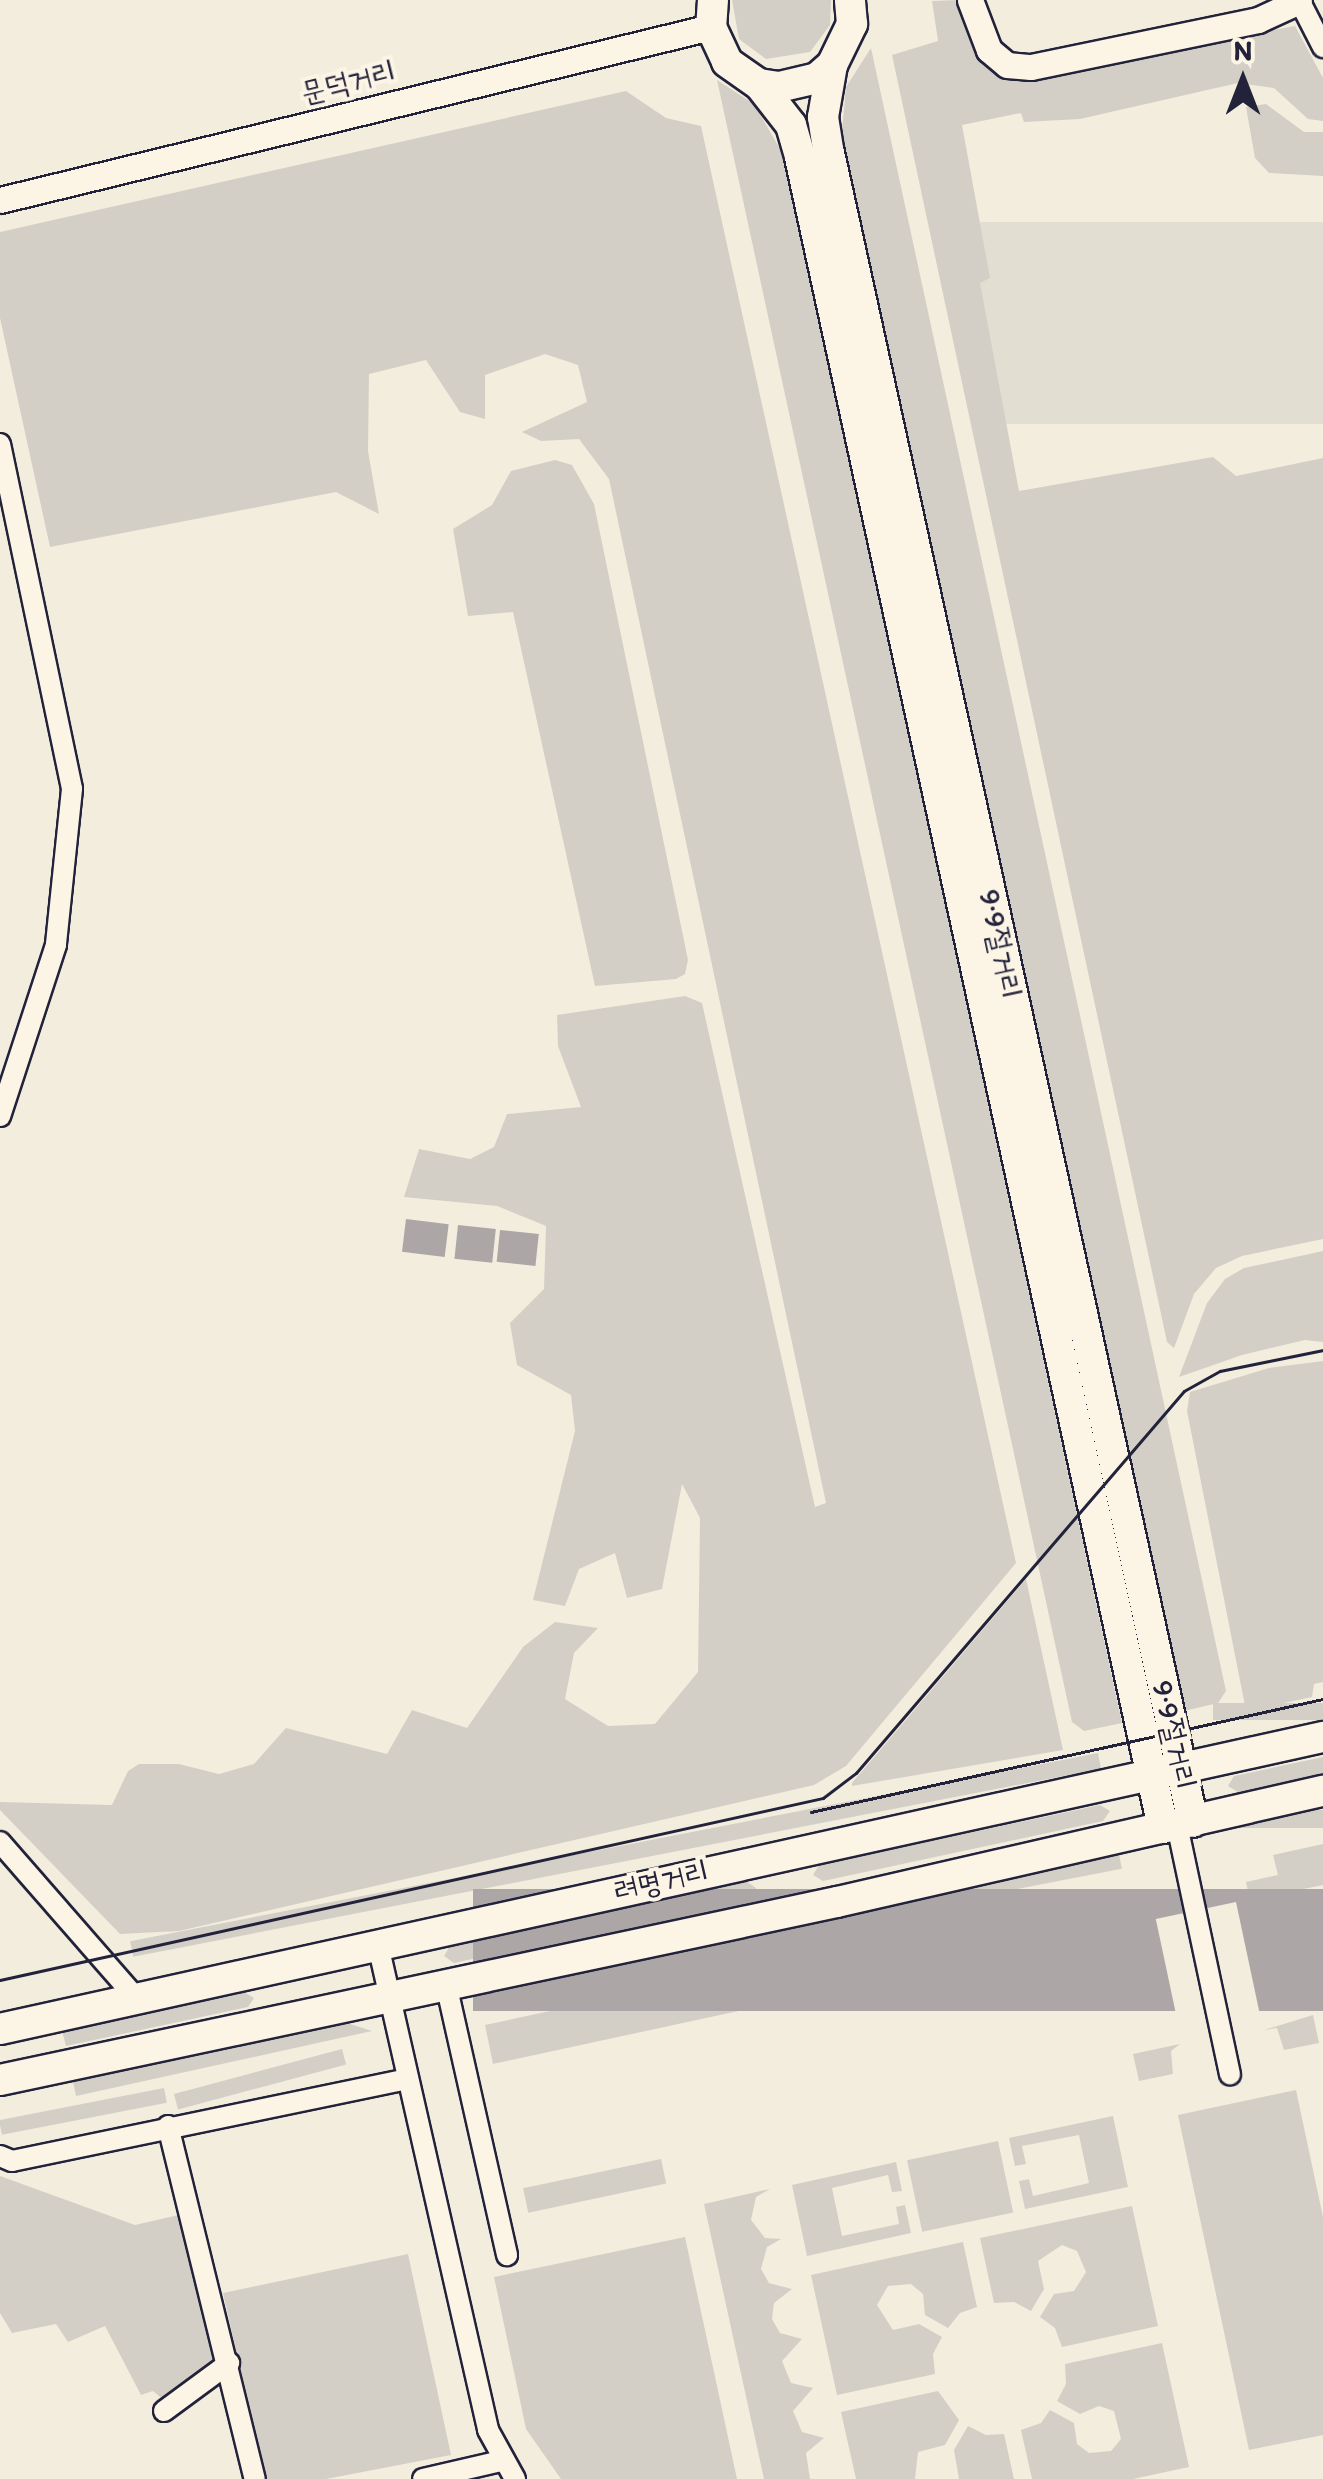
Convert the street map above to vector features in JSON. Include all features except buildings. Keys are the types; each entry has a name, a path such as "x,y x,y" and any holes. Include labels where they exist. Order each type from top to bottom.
{"highway":[{"name":"9·9절거리","path":"852,0 849,36 832,66 823,117 829,152 1178,1825"},
{"name":"9·9절거리","path":"712,14 727,62 760,84 791,125 800,156 1166,1767"},
{"path":"760,84 798,85 832,66"},
{"name":"려명거리","path":"0,2029 1166,1767 1323,1737"},
{"name":"려명거리","path":"0,2080 1178,1825 1323,1790"}],"main road":[{"path":"970,0 989,50 1007,66 1031,67 1258,20 1299,1"},
{"name":"문덕거리","path":"0,200 712,14"}],"street":[{"path":"1299,1 1323,46"},
{"path":"0,444 72,789 56,945 0,1116"},
{"path":"1178,1825 1230,2074"},
{"path":"0,1842 137,1999"},
{"path":"378,1945 501,2462 515,2479"},
{"path":"446,1984 507,2255"},
{"path":"0,2156 12,2161 408,2078"},
{"path":"168,2126 255,2479"},
{"path":"164,2411 229,2362"},
{"path":"424,2479 501,2462"}],"shaded area":[{"path":"732,0 831,0 830,25 810,52 766,59 739,39"},
{"path":"959,0 977,54 994,69 1119,59 1295,26 1323,78 1323,121 1308,119 1274,88 1238,83 1080,119 1024,122 1021,113 962,125 990,278 980,283 1019,491 1213,457 1236,476 1323,458 1323,1239 1242,1256 1216,1268 1194,1294 1174,1348 1167,1342 892,55 938,41 932,1"},
{"path":"871,48 1226,1691 1218,1703 1180,1712 841,142 846,87"},
{"path":"717,80 754,104 783,154 1122,1723 1084,1731 1072,1722"},
{"path":"626,91 666,118 701,126 1016,1563 846,1766 814,1785 179,1931 120,1934 0,1810 0,1802 112,1805 128,1771 139,1764 179,1764 219,1774 254,1764 286,1728 387,1754 412,1710 467,1728 523,1647 555,1622 598,1628 574,1653 565,1699 608,1726 655,1724 698,1672 700,1518 682,1484 662,1589 627,1598 615,1553 579,1569 565,1606 533,1600 575,1431 571,1395 517,1365 510,1323 544,1289 546,1226 497,1206 404,1197 419,1149 470,1159 494,1147 507,1114 581,1107 558,1046 557,1015 685,996 702,1003 815,1507 826,1503 609,479 579,439 541,441 522,432 587,402 578,365 545,354 485,375 485,419 460,412 426,360 369,374 368,451 379,514 336,492 50,547 0,318 0,232"},
{"path":"1266,104 1304,132 1323,132 1323,176 1269,173 1255,158 1246,107"},
{"path":"980,222 1323,222 1323,424 980,424"},
{"path":"555,460 572,465 594,504 688,960 685,974 676,979 595,986 513,612 468,616 453,529 492,505 511,471"},
{"path":"406,1219 449,1224 445,1257 402,1252"},
{"path":"458,1225 496,1229 492,1263 454,1259"},
{"path":"500,1230 539,1234 535,1266 497,1262"},
{"path":"1323,1251 1323,1342 1305,1340 1242,1355 1179,1377 1207,1303 1225,1279 1244,1268"},
{"path":"1323,1361 1323,1682 1314,1684 1312,1697 1246,1711 1187,1411 1190,1392 1269,1368"},
{"path":"1026,1579 1063,1750 852,1786 852,1783"},
{"path":"1213,1703 1323,1703 1323,1720 1213,1720"},
{"path":"1098,1753 1101,1769 133,1957 130,1941"},
{"path":"1323,1757 1323,1774 1238,1792 1228,1786 1234,1776"},
{"path":"1100,1805 1110,1811 1103,1821 823,1881 813,1875 819,1865"},
{"path":"1235,1810 1323,1810 1323,1828 1235,1828"},
{"path":"1323,1844 1323,1885 1250,1900 1246,1882 1278,1875 1273,1855"},
{"path":"1119,1854 1122,1869 483,1993 480,1978"},
{"path":"746,1881 756,1888 750,1898 703,1908 693,1901 699,1891"},
{"path":"473,1889 1323,1889 1323,2011 473,2011"},
{"path":"1104,1892 1108,1912 1137,1906 1141,1924 493,2064 485,2025"},
{"path":"659,1901 669,1907 663,1917 454,1963 444,1956 450,1946"},
{"path":"244,1992 254,1998 248,2007 66,2046 62,2031"},
{"path":"1313,2015 1319,2043 1284,2050 1277,2028 1264,2030"},
{"path":"347,2023 372,2031 76,2096 73,2082"},
{"path":"1180,2044 1171,2051 1173,2074 1139,2081 1133,2054"},
{"path":"342,2049 346,2064 178,2109 174,2094"},
{"path":"164,2088 167,2103 2,2135 0,2120"},
{"path":"1296,2090 1323,2217 1323,2435 1249,2450 1178,2115"},
{"path":"1113,2116 1128,2187 1025,2209 1019,2181 1029,2179 1033,2196 1089,2183 1079,2135 1022,2146 1026,2164 1015,2166 1009,2138"},
{"path":"998,2141 1013,2212 922,2232 907,2160"},
{"path":"661,2159 666,2183 528,2213 523,2188"},
{"path":"896,2162 902,2191 892,2192 888,2175 832,2188 842,2236 899,2224 896,2207 905,2205 911,2233 807,2256 792,2185"},
{"path":"0,2176 135,2225 183,2214 218,2364 165,2401 153,2391 141,2395 105,2326 68,2342 56,2324 12,2333 0,2313"},
{"path":"770,2189 756,2197 751,2220 765,2238 781,2239 767,2247 761,2269 769,2283 792,2289 774,2303 772,2319 780,2333 802,2339 782,2361 791,2383 813,2388 793,2411 802,2432 824,2438 806,2453 810,2479 764,2479 704,2204"},
{"path":"1132,2206 1158,2326 1062,2347 1055,2328 1040,2317 1054,2294 1074,2291 1086,2272 1077,2251 1062,2245 1038,2261 1044,2289 1031,2311 1014,2302 994,2303 980,2238"},
{"path":"685,2237 737,2479 561,2479 526,2429 494,2277"},
{"path":"963,2242 977,2307 960,2313 948,2328 925,2315 923,2294 911,2284 888,2286 877,2305 893,2330 919,2324 942,2337 933,2354 935,2374 837,2395 811,2275"},
{"path":"408,2254 451,2455 326,2479 265,2479 223,2293"},
{"path":"1162,2343 1189,2467 1133,2479 1032,2479 1021,2430 1041,2423 1050,2410 1074,2423 1077,2444 1089,2453 1111,2451 1121,2439 1114,2411 1099,2406 1080,2414 1057,2401 1066,2384 1065,2364"},
{"path":"938,2391 959,2420 945,2445 918,2452 915,2479 856,2479 841,2412"},
{"path":"968,2426 986,2435 1004,2434 1014,2479 959,2479 954,2450"}],"pier":[{"path":"1236,1902 1263,2029 1183,2046 1156,1919"}],"tram line":[{"path":"0,1980 823,1798 856,1773 1184,1391 1220,1371 1323,1350"},
{"path":"811,1812 1323,1699"}]}
